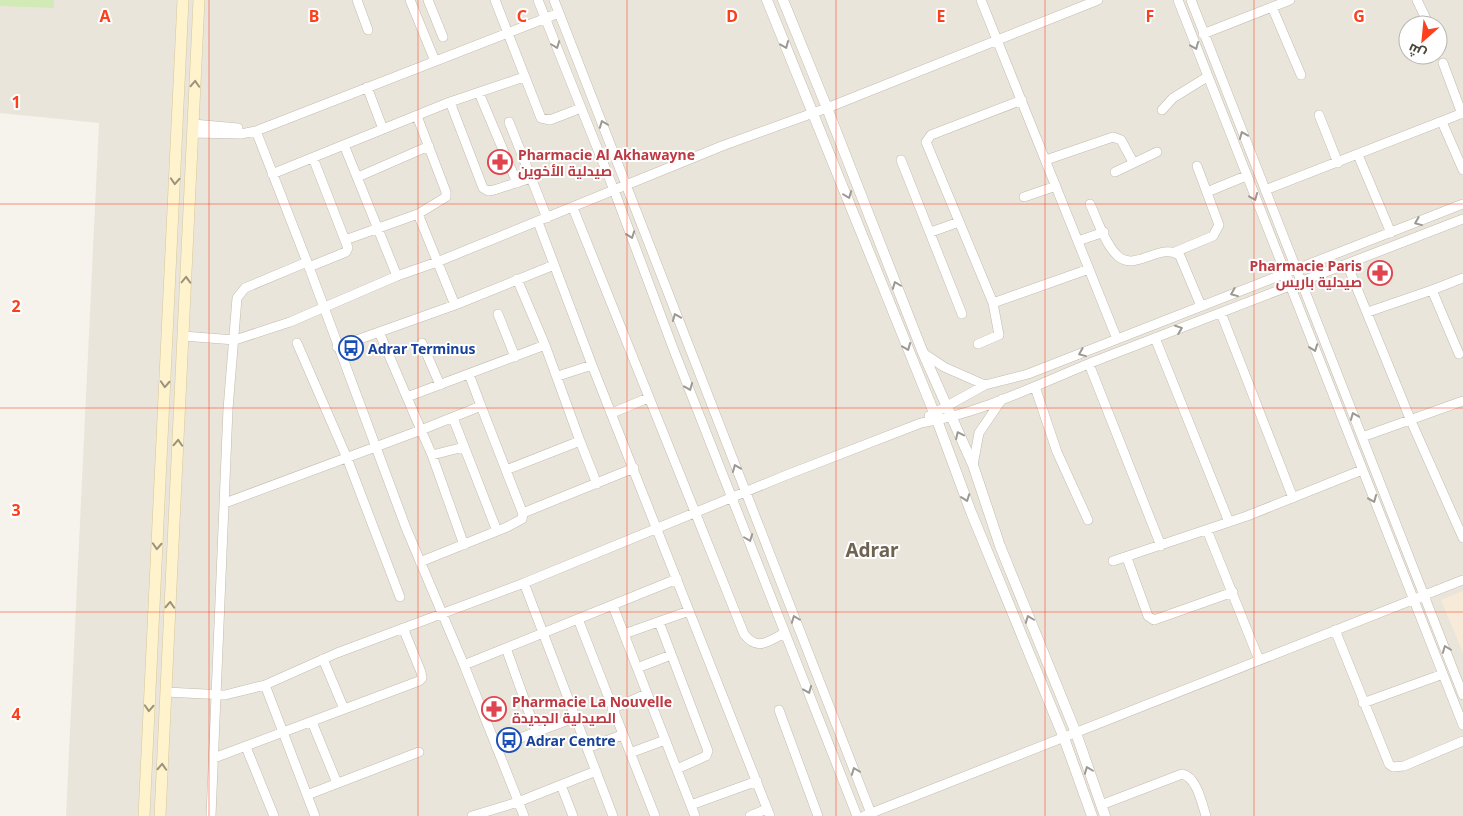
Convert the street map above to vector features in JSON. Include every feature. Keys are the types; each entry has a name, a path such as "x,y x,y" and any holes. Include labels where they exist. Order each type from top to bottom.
{"main road":[{"path":"144,816 183,0"},
{"path":"160,816 199,0"}],"street":[{"path":"357,0 368,30"},
{"path":"410,0 435,61"},
{"path":"428,0 443,37"},
{"path":"495,0 542,120 550,120 581,108"},
{"path":"538,0 614,190 673,348 857,816"},
{"path":"554,0 746,492 869,815 1463,580"},
{"path":"767,0 936,416 971,512 1064,738 1092,816"},
{"path":"783,0 828,108 923,353 973,465 1000,546 1076,733 1105,816"},
{"path":"981,0 1117,339"},
{"path":"183,336 235,340 290,322 323,306 573,208 722,146 828,108 1098,0"},
{"path":"1178,0 1412,600 1463,725"},
{"path":"1191,0 1463,695"},
{"path":"1203,34 1290,0"},
{"path":"1417,0 1424,15"},
{"path":"1272,7 1301,75"},
{"path":"417,17 432,11"},
{"path":"192,128 241,134 245,131 256,131 559,13"},
{"path":"1265,190 1358,156 1463,114 1444,65"},
{"path":"272,174 450,102 524,77"},
{"path":"1162,110 1173,98 1207,77"},
{"path":"367,87 383,129"},
{"path":"480,93 517,183"},
{"path":"978,344 1000,335 993,303 926,142 931,135 1022,100"},
{"path":"450,102 483,188 488,191 494,190 531,178"},
{"path":"1319,115 1338,163"},
{"path":"345,240 418,214 440,203 447,195 417,116"},
{"path":"509,122 547,218"},
{"path":"1442,122 1463,170"},
{"path":"256,131 420,562 464,665 524,816"},
{"path":"1046,160 1112,137 1121,140 1133,162"},
{"path":"344,145 397,276"},
{"path":"358,177 429,146"},
{"path":"1115,172 1158,152"},
{"path":"1358,156 1391,233"},
{"path":"212,816 231,363 235,340 237,298 240,292 346,252 348,248 313,158"},
{"path":"901,160 962,314"},
{"path":"1090,204 1114,253 1122,260 1131,262 1167,251 1175,252 1213,236 1219,225 1197,166"},
{"path":"1207,192 1246,176"},
{"path":"1024,197 1056,186"},
{"path":"948,412 985,385 1028,374 1463,204"},
{"path":"573,208 744,634 754,644 760,644 785,633"},
{"path":"418,214 454,305"},
{"path":"166,692 216,696 232,694 264,685 323,659 524,583 657,527 936,416 1002,399 1035,387 1290,284 1348,264 1463,218"},
{"path":"538,222 592,365 769,813 750,816"},
{"path":"931,232 959,222"},
{"path":"1078,241 1104,232"},
{"path":"1175,252 1180,256 1201,306"},
{"path":"1348,264 1411,421 1463,538"},
{"path":"337,348 454,305 554,265"},
{"path":"993,303 1089,269"},
{"path":"1368,312 1463,278"},
{"path":"517,279 558,376 597,484"},
{"path":"1432,290 1461,354 1463,364"},
{"path":"1221,313 1294,498"},
{"path":"498,314 515,357"},
{"path":"379,332 432,455 464,545"},
{"path":"1154,338 1230,522"},
{"path":"422,343 440,385"},
{"path":"298,344 347,458 400,596"},
{"path":"407,398 545,345"},
{"path":"923,353 944,367 985,385"},
{"path":"1089,364 1161,546"},
{"path":"558,376 592,365"},
{"path":"420,562 521,521 523,513 469,374"},
{"path":"1035,387 1057,452 1088,520"},
{"path":"612,412 648,398"},
{"path":"973,465 980,433 1002,399"},
{"path":"1362,437 1463,401"},
{"path":"225,503 376,449 482,406"},
{"path":"453,418 497,532"},
{"path":"506,470 580,441"},
{"path":"432,455 464,447"},
{"path":"523,513 634,468"},
{"path":"1113,562 1230,522 1362,470"},
{"path":"1207,530 1259,660"},
{"path":"1127,558 1148,616 1154,620 1233,592"},
{"path":"464,665 677,579"},
{"path":"524,583 613,816"},
{"path":"613,606 695,816"},
{"path":"624,634 689,611"},
{"path":"578,618 655,816"},
{"path":"659,622 708,751 706,756 677,769"},
{"path":"214,758 421,680 421,672 403,628"},
{"path":"1335,630 1386,758 1393,767 1404,766 1463,741"},
{"path":"506,648 536,732"},
{"path":"637,668 671,655"},
{"path":"323,659 344,709"},
{"path":"1364,703 1443,674"},
{"path":"264,685 315,816"},
{"path":"612,709 646,694"},
{"path":"779,710 818,816"},
{"path":"496,747 574,718"},
{"path":"312,722 337,783"},
{"path":"587,748 622,735"},
{"path":"630,753 665,740"},
{"path":"246,747 273,815 262,816"},
{"path":"307,795 419,752"},
{"path":"472,816 518,802 596,771"},
{"path":"1101,805 1182,774 1189,777 1194,784 1206,816"},
{"path":"691,805 757,781"},
{"path":"561,785 573,816"}],"shaded area":[{"path":"0,0 1463,0 1463,816 66,816 99,123 0,113"},
{"path":"1463,591 1463,653 1441,600"}],"green space":[{"path":"0,0 54,0 54,8 0,6"}],"place":[{"name":"Pharmacie Al Akhawayne صيدلية الأخوين","path":"500,162"},
{"name":"Pharmacie Paris صيدلية باريس","path":"1380,273"},
{"name":"Adrar Terminus","path":"351,348"},
{"name":"Pharmacie La Nouvelle الصيدلية الجديدة","path":"494,709"},
{"name":"Adrar Centre","path":"509,740"}],"district":[{"name":"Adrar","path":"872,550"}]}
